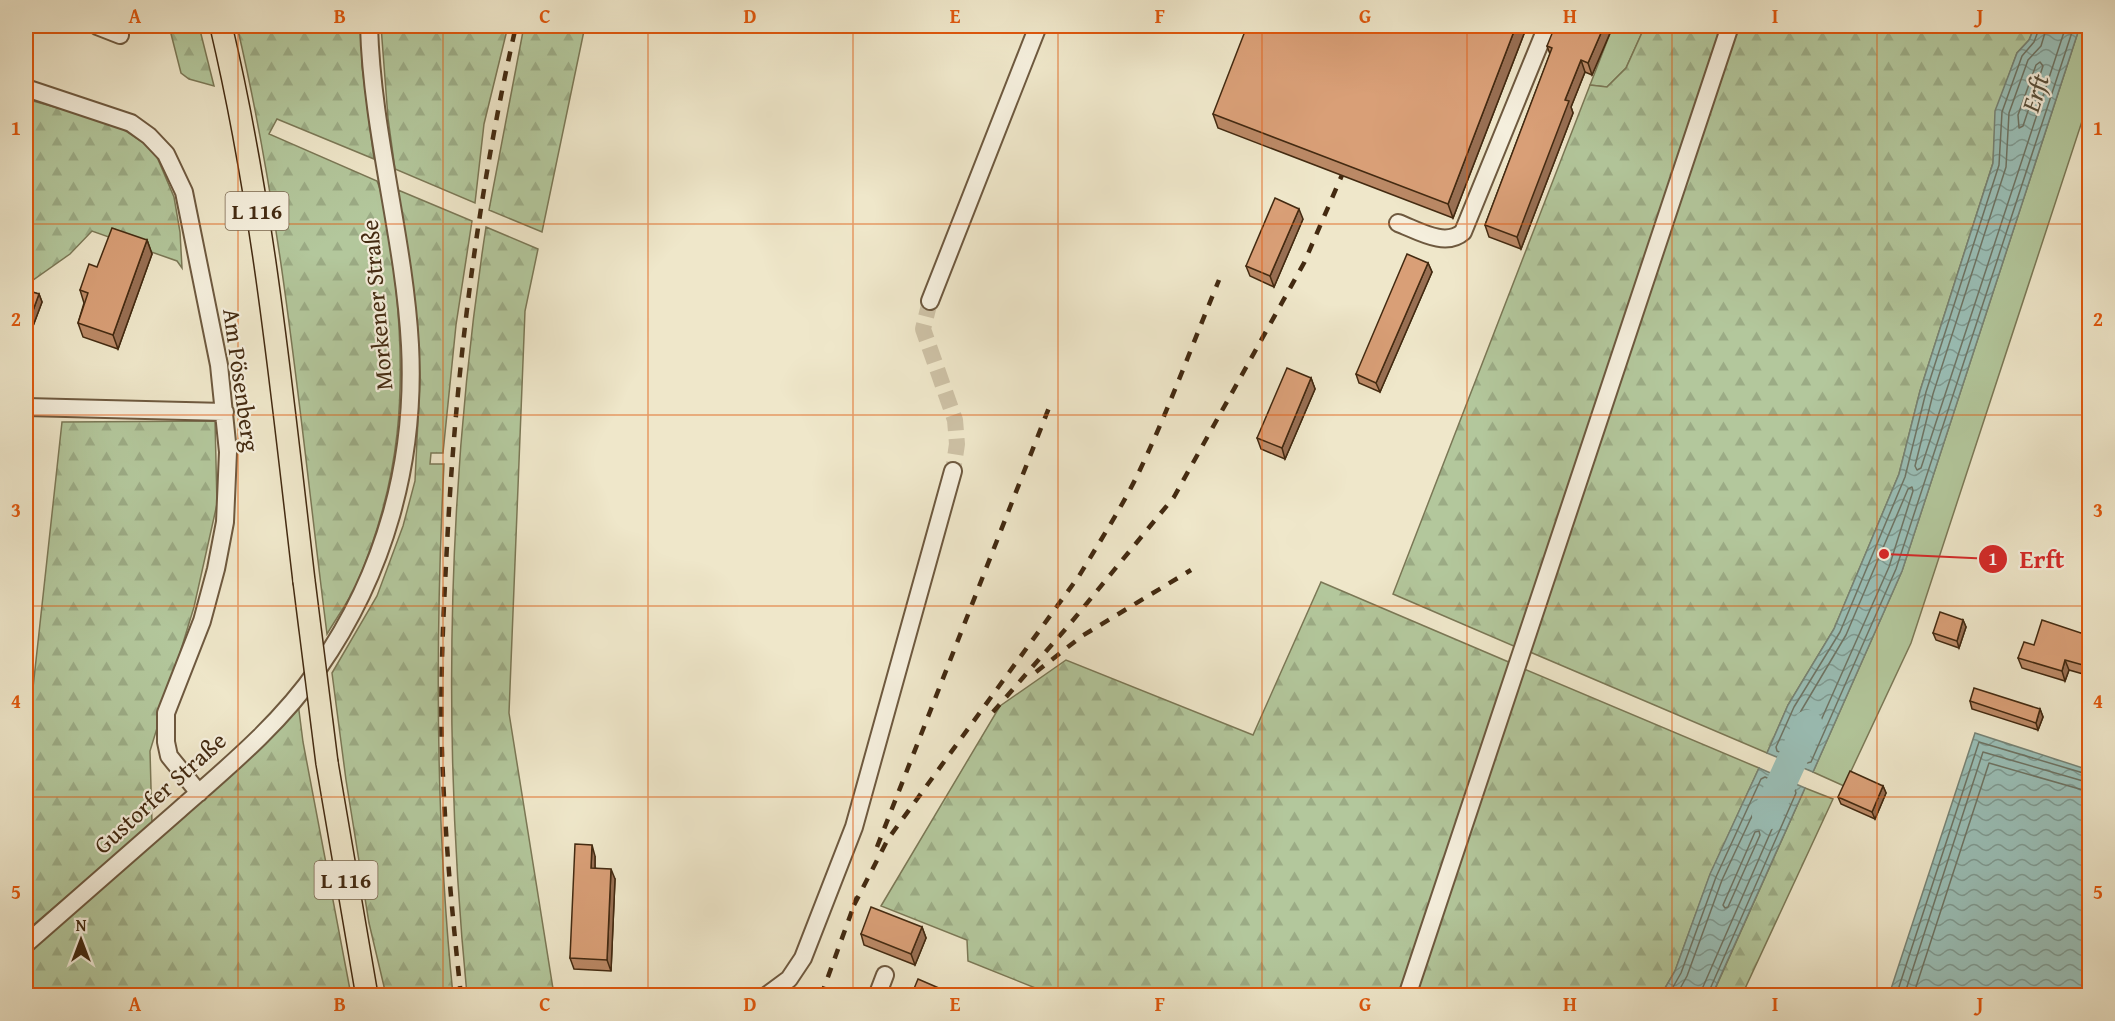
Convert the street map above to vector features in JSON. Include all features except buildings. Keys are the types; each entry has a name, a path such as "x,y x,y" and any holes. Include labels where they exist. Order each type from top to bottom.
{"main road":[{"name":"L 116","path":"221,26 267,271 327,763 367,996"}],"street":[{"path":"97,26 120,35"},
{"name":"Morkener Straße","path":"318,670 356,607 377,560 399,487 408,430 411,373 408,320 377,107 369,26"},
{"path":"930,301 1038,26"},
{"path":"1398,223 1441,238 1453,238 1463,232 1547,26"},
{"path":"1407,996 1730,26"},
{"name":"Am Pösenberg","path":"26,88 132,123 149,136 166,154 184,192 219,365 225,412 228,483 221,546 202,621 169,702 166,720 169,756 198,793"},
{"path":"26,407 225,412"},
{"path":"778,993 806,952 857,818 953,471"},
{"name":"Gustorfer Straße","path":"26,944 198,793 268,727 318,670"},
{"path":"877,996 885,975"}],"green space":[{"path":"169,26 199,26 214,86 189,79 181,73"},
{"path":"237,26 361,26 362,66 374,159 277,119 269,134 377,181 391,242 399,320 400,359 400,397 392,471 372,545 357,583 327,634 279,252 253,101"},
{"path":"381,26 508,26 484,124 475,203 395,169 388,118"},
{"path":"524,26 585,26 542,232 489,210"},
{"path":"1613,26 1645,26 1626,68 1607,87 1590,85"},
{"path":"1645,26 1725,26 1516,647 1393,594 1590,85 1607,87 1626,68"},
{"path":"1736,26 2035,26 2029,40 2017,53 1996,111 1993,163 1920,391 1899,474 1834,629 1788,705 1767,753 1530,652"},
{"path":"2080,26 2089,26 2089,100 1911,643 1844,786 1813,772 1902,571"},
{"path":"26,99 115,124 154,150 174,197 180,232 182,268 177,261 92,231 70,254 26,285"},
{"path":"398,190 472,221 456,325 443,453 431,453 430,464 444,464 439,597 438,730 443,862 453,995 386,995 369,923 346,780 332,673 377,596 403,526 415,481 420,378 418,331"},
{"path":"486,227 538,249 525,311 509,713 554,995 467,995 454,803 452,611 463,419"},
{"path":"215,421 217,504 194,607 150,751 152,824 26,931 26,752 62,422"},
{"path":"1321,582 1511,663 1401,995 1053,995 968,961 967,940 881,906 1000,706 1066,660 1253,735"},
{"path":"1524,669 1759,768 1710,875 1675,971 1661,995 1413,996"},
{"path":"297,695 303,742 351,995 26,995 26,944"},
{"path":"1805,788 1833,799 1742,995 1712,996"}],"water":[{"path":"2035,26 2080,26 1902,571 1813,772 1767,753 1788,705 1834,629 1899,474 1920,391 1993,163 1995,111 2017,53 2029,40"},
{"path":"1975,733 2089,770 2090,984 2086,995 1889,995"},
{"path":"1759,768 1805,788 1712,995 1661,995 1675,971 1710,874"}],"waterway":[{"name":"Erft","path":"1767,815 1808,725"}],"tunnel":[{"path":"930,301 923,329 955,420 957,444 953,471"}],"railway":[{"path":"461,996 444,803 441,718 447,545 456,414 470,284 490,154 516,26"},
{"path":"993,712 1069,625 1174,497 1304,263 1342,175"},
{"path":"854,905 888,839 1079,576 1116,514 1159,428 1219,280"},
{"path":"877,847 1052,400"},
{"path":"1036,672 1082,636 1191,570"},
{"path":"821,996 857,897"}],"place":[{"name":"Erft","path":"1884,554"}]}
